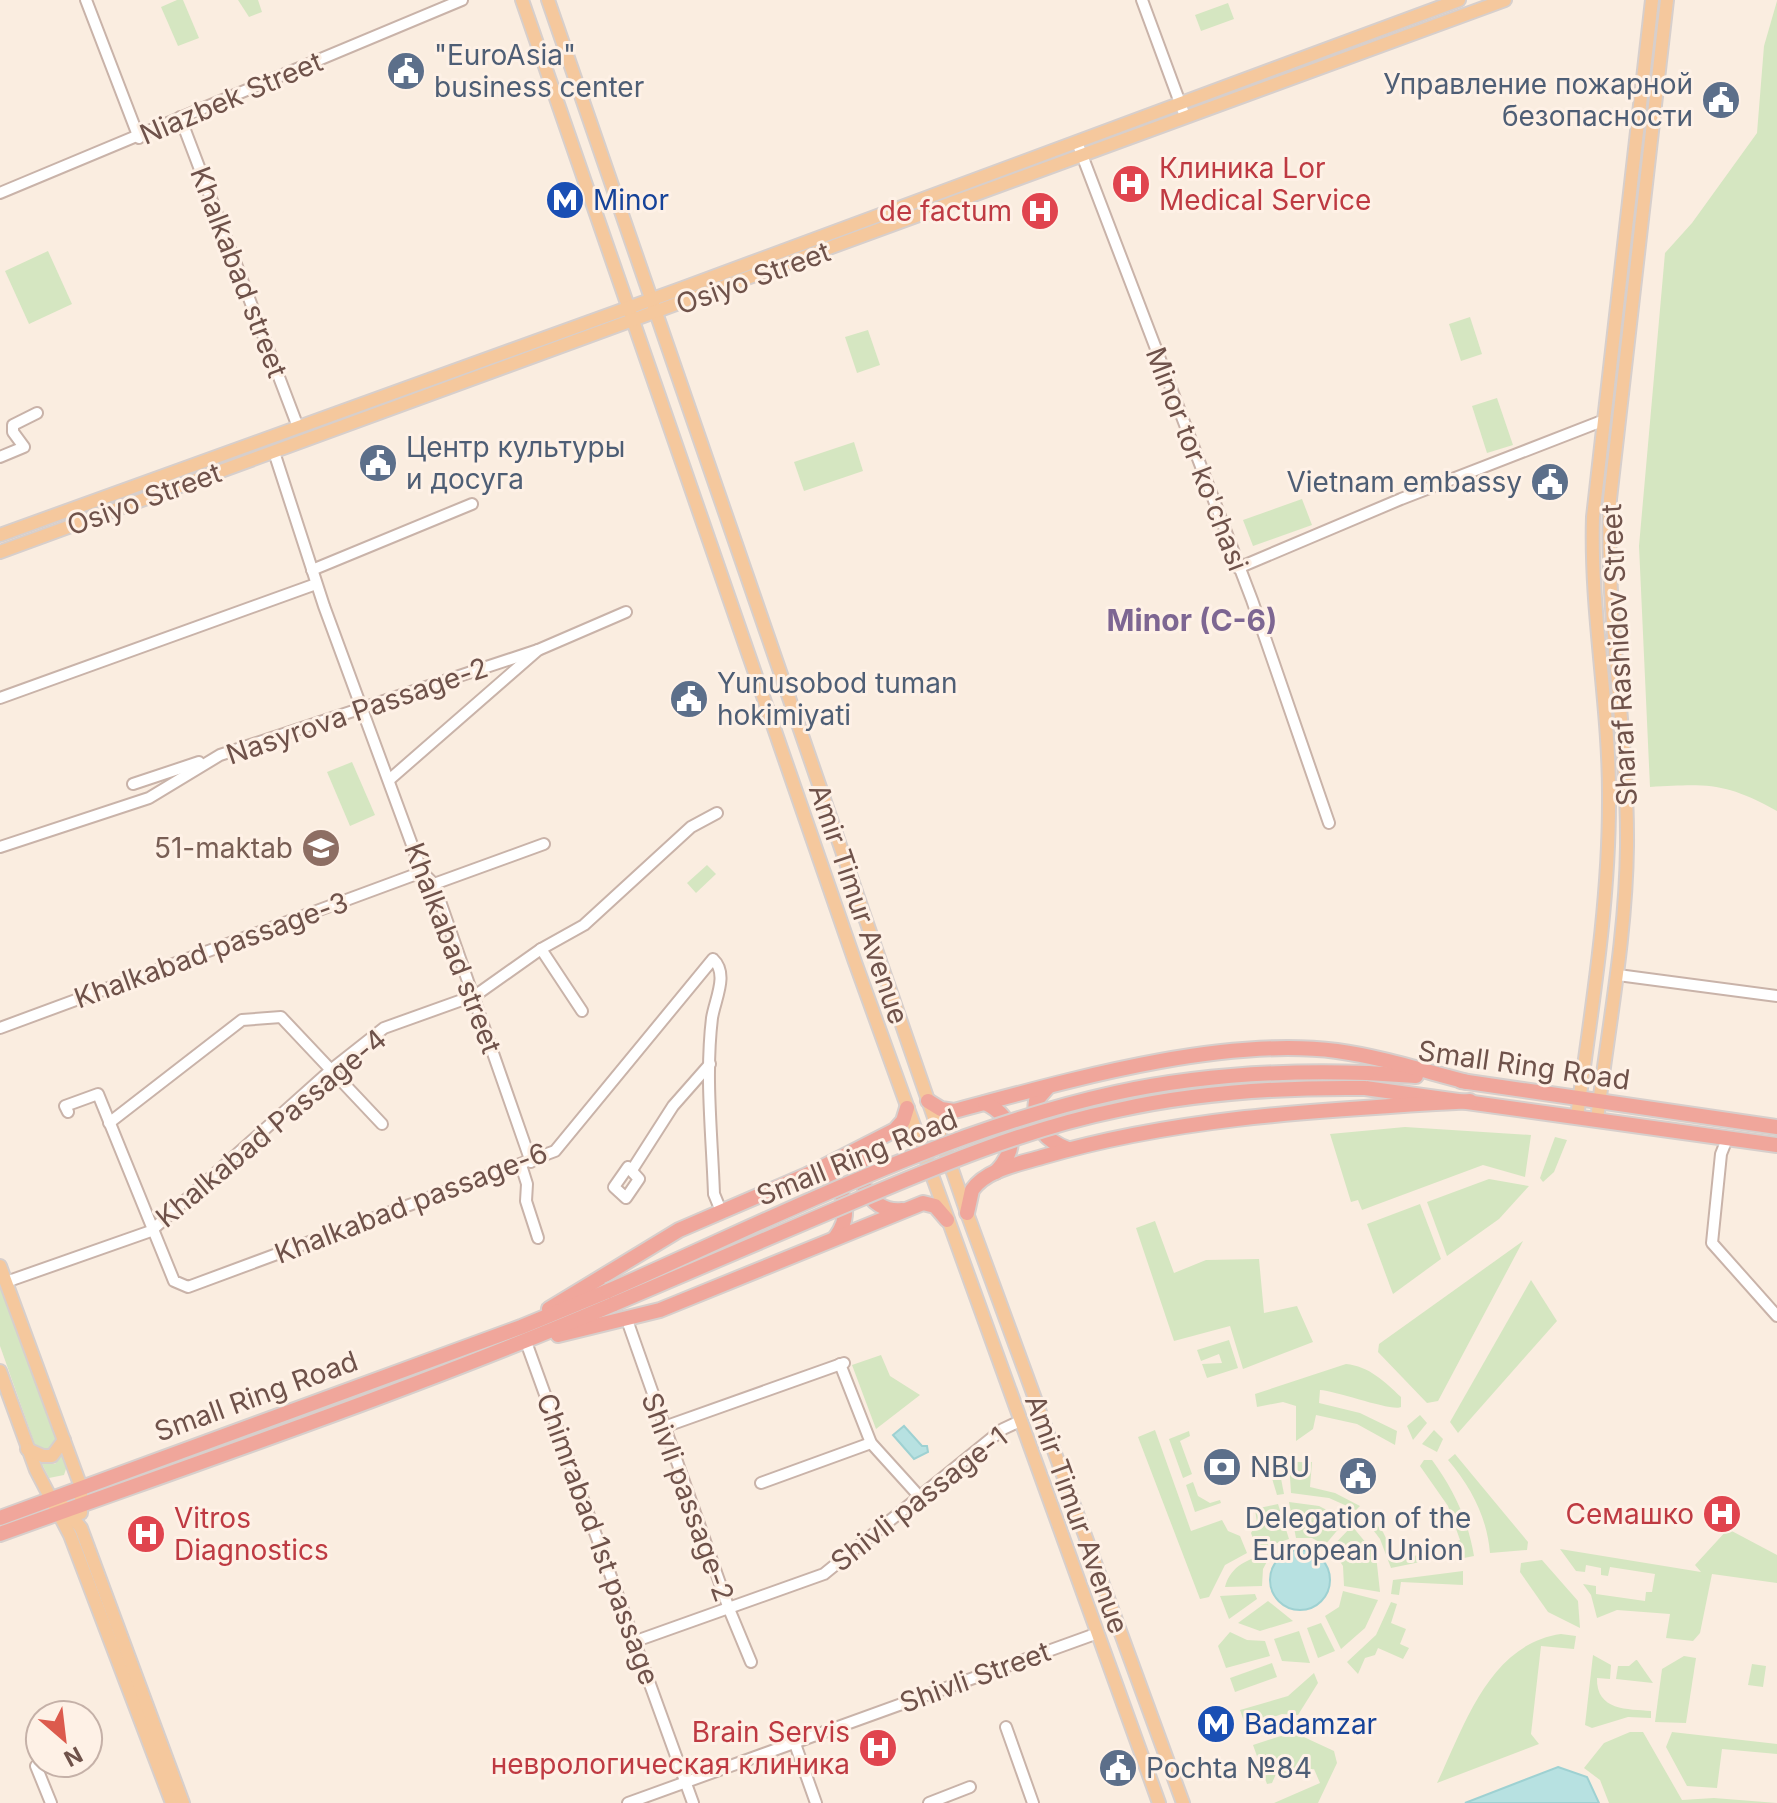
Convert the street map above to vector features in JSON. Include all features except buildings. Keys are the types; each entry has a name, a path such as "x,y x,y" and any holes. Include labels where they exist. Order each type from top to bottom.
{"highway":[{"path":"928,1101 954,1111 1052,1085 1188,1058 1317,1049 1373,1058 1467,1082"},
{"name":"Small Ring Road","path":"0,1534 524,1334 611,1298 910,1160 1082,1102 1154,1086 1246,1074 1467,1082 1777,1127"},
{"name":"Small Ring Road","path":"1366,1080 1470,1101 1777,1145"},
{"path":"1052,1085 1036,1101 1036,1122 1049,1140 1068,1149"},
{"path":"995,1173 1068,1149 1161,1128 1470,1101"},
{"path":"967,1213 972,1190 995,1173 1009,1154 1012,1132 1006,1118 985,1103"},
{"path":"524,1334 638,1251 875,1141 900,1126 907,1108"},
{"path":"875,1141 862,1158 862,1181 880,1206 903,1210"},
{"path":"809,1174 830,1176 843,1196 845,1221 834,1238"},
{"path":"524,1334 629,1325 903,1210 931,1204 947,1220"},
{"name":"Small Ring Road","path":"0,1518 81,1487 524,1334"}],"main road":[{"path":"522,0 701,518 711,507 722,508"},
{"name":"Amir Timur Avenue","path":"548,0 967,1213 1183,1803"},
{"name":"Osiyo Street","path":"0,535 651,299 1459,0"},
{"name":"Osiyo Street","path":"0,552 656,314 1505,0"},
{"name":"Sharaf Rashidov Street","path":"1577,1117 1608,848 1609,798 1592,573 1602,421 1652,0"},
{"name":"Sharaf Rashidov Street","path":"1597,1120 1626,895 1627,810 1608,552 1610,499 1667,0"},
{"name":"Amir Timur Avenue","path":"701,518 907,1108 1159,1803"},
{"path":"833,899 854,890"},
{"path":"0,1266 81,1487 69,1509 92,1590 172,1803"},
{"path":"0,1371 27,1449 50,1499 69,1509 81,1528 183,1803"},
{"path":"27,1449 43,1456 52,1456 64,1440"},
{"path":"1076,1574 1096,1567"}],"street":[{"path":"86,0 139,138"},
{"name":"Niazbek Street","path":"0,193 139,138 180,117 462,0"},
{"path":"1142,0 1185,118"},
{"name":"Khalkabad street","path":"180,117 298,427"},
{"name":"Minor tor ko'chasi","path":"1077,142 1273,659 1329,823"},
{"path":"0,457 24,447 13,432 13,425 37,413"},
{"path":"1238,568 1415,493 1602,421"},
{"name":"Khalkabad street","path":"274,452 316,584 422,872 434,884 476,995 526,1164 526,1201 538,1238"},
{"path":"312,570 472,504"},
{"path":"0,698 316,584"},
{"path":"389,780 538,650 626,612"},
{"name":"Nasyrova Passage-2","path":"0,847 145,800 220,755 538,650"},
{"path":"133,784 220,755"},
{"name":"Khalkabad Passage-4","path":"6,1282 151,1231 332,1069 384,1028 476,995 541,949 584,925 691,827 717,813"},
{"path":"434,884 544,844"},
{"name":"Khalkabad passage-3","path":"0,1028 422,872"},
{"path":"541,949 582,1011"},
{"name":"Khalkabad passage-6","path":"151,1231 174,1281 188,1287 555,1151 709,960 716,961 721,976 712,1018 710,1064"},
{"path":"1618,975 1777,996"},
{"path":"109,1123 247,1019 284,1017 382,1124"},
{"path":"632,1170 673,1106 710,1064"},
{"path":"710,1064 714,1194 721,1211"},
{"path":"68,1112 65,1106 97,1094 151,1231"},
{"path":"1727,1139 1721,1154 1712,1243 1777,1316"},
{"name":"Shivli passage-2","path":"629,1325 729,1609 751,1662"},
{"name":"Chimrabad 1st passage","path":"524,1334 693,1803"},
{"path":"664,1427 842,1363 871,1443 919,1496"},
{"name":"Shivli passage-1","path":"636,1641 824,1574 1003,1429 1020,1421"},
{"path":"761,1483 871,1443"},
{"name":"Shivli Street","path":"628,1803 1098,1633"},
{"path":"1006,1727 1033,1803"},
{"path":"794,1741 816,1803"},
{"path":"41,1779 51,1803"},
{"path":"929,1803 970,1787"}],"green space":[{"path":"183,0 199,38 178,46 161,7"},
{"path":"238,0 258,0 262,12 249,17"},
{"path":"1777,1 1777,811 1743,795 1715,787 1650,787 1639,546 1665,253 1692,223 1757,133 1764,46"},
{"path":"1228,3 1234,19 1201,31 1195,15"},
{"path":"48,251 72,304 29,324 5,271"},
{"path":"1470,317 1482,354 1461,361 1449,324"},
{"path":"868,330 880,365 857,373 845,337"},
{"path":"1497,398 1513,445 1487,453 1472,406"},
{"path":"854,442 863,471 804,491 794,462"},
{"path":"1302,499 1312,525 1253,546 1243,520"},
{"path":"352,762 375,815 350,826 327,772"},
{"path":"707,865 716,874 696,893 687,883"},
{"path":"1405,1127 1531,1135 1525,1177 1483,1165 1362,1210 1358,1200 1351,1202 1330,1134"},
{"path":"1555,1137 1567,1140 1554,1172 1543,1182 1540,1178"},
{"path":"1489,1179 1529,1186 1499,1219 1447,1256 1427,1202"},
{"path":"1420,1204 1441,1259 1393,1294 1367,1224"},
{"path":"1155,1221 1174,1273 1206,1260 1259,1259 1264,1313 1297,1306 1313,1342 1243,1369 1230,1326 1174,1341 1136,1228"},
{"path":"1523,1241 1438,1401 1427,1403 1378,1352 1379,1344"},
{"path":"1531,1280 1557,1321 1458,1433 1450,1422"},
{"path":"0,1285 56,1438 49,1450 35,1445 0,1346"},
{"path":"1229,1340 1238,1368 1207,1378 1202,1364 1222,1363 1219,1354 1201,1361 1197,1350"},
{"path":"881,1355 890,1376 920,1395 876,1429 852,1365"},
{"path":"1346,1364 1369,1371 1383,1380 1401,1397 1401,1407 1387,1407 1320,1390 1319,1403 1360,1413 1397,1431 1395,1445 1357,1424 1316,1415 1313,1429 1296,1441 1296,1406 1283,1402 1257,1407 1255,1394"},
{"path":"1420,1415 1427,1423 1413,1440 1407,1426"},
{"path":"1155,1430 1191,1531 1222,1520 1228,1531 1240,1536 1247,1553 1225,1565 1209,1597 1200,1599 1138,1437"},
{"path":"1434,1430 1443,1439 1437,1452 1422,1444"},
{"path":"1189,1431 1190,1436 1180,1441 1192,1474 1183,1478 1169,1439"},
{"path":"1455,1454 1528,1542 1527,1550 1490,1553 1476,1503 1448,1460"},
{"path":"62,1455 67,1466 64,1475 49,1478 41,1462 55,1464"},
{"path":"1424,1460 1432,1460 1453,1494 1464,1518 1474,1556 1459,1559 1456,1542 1460,1540 1448,1506 1420,1466"},
{"path":"1289,1462 1312,1462 1310,1487 1335,1493 1360,1506 1356,1510 1329,1498 1291,1493"},
{"path":"1278,1463 1284,1494 1277,1495 1268,1465"},
{"path":"1193,1482 1198,1496 1210,1503 1220,1500 1221,1503 1195,1512 1186,1485"},
{"path":"1289,1502 1319,1506 1346,1520 1325,1545 1312,1538 1296,1538"},
{"path":"1278,1504 1289,1539 1257,1550 1251,1533 1257,1523 1255,1509"},
{"path":"1365,1511 1383,1532 1395,1557 1423,1554 1425,1561 1391,1568 1380,1539 1362,1515"},
{"path":"1352,1526 1376,1555 1380,1592 1344,1586 1343,1566 1331,1548"},
{"path":"1728,1529 1777,1555 1777,1583 1712,1574 1700,1633 1693,1641 1666,1638 1670,1614 1617,1610 1597,1618 1591,1595 1583,1584 1596,1586 1596,1594 1645,1601 1646,1592 1652,1592 1655,1574 1610,1567 1608,1576 1601,1575 1601,1568 1586,1565 1585,1572 1576,1571 1560,1549 1701,1572 1695,1565"},
{"path":"1271,1554 1263,1569 1262,1586 1225,1587 1236,1568 1256,1557"},
{"path":"1542,1560 1578,1601 1580,1628 1548,1612 1520,1572 1521,1563"},
{"path":"1463,1571 1463,1585 1401,1582 1399,1595 1391,1594 1393,1580"},
{"path":"1343,1591 1378,1600 1365,1628 1341,1649 1325,1616 1339,1607"},
{"path":"1255,1594 1257,1599 1229,1619 1220,1596"},
{"path":"1268,1601 1293,1621 1260,1631 1238,1623"},
{"path":"1391,1602 1397,1604 1391,1623 1406,1629 1400,1644 1409,1648 1403,1659 1378,1648 1375,1655 1365,1658 1358,1674 1347,1662 1376,1635"},
{"path":"1321,1623 1335,1651 1318,1658 1307,1628"},
{"path":"1299,1631 1310,1663 1282,1661 1274,1639"},
{"path":"1230,1632 1247,1640 1265,1641 1270,1656 1226,1668 1218,1646"},
{"path":"1561,1634 1576,1636 1574,1649 1541,1646 1531,1734 1539,1744 1437,1783 1469,1714 1497,1671 1515,1654 1536,1641"},
{"path":"1593,1655 1611,1665 1610,1679 1597,1678 1602,1697 1615,1706 1651,1711 1651,1718 1628,1717 1592,1728 1585,1725"},
{"path":"1684,1656 1696,1658 1686,1723 1655,1722 1662,1669"},
{"path":"1637,1660 1653,1683 1616,1679 1618,1666 1629,1666"},
{"path":"1272,1663 1277,1677 1235,1692 1230,1678"},
{"path":"1752,1664 1766,1666 1763,1687 1748,1685"},
{"path":"1314,1673 1318,1683 1298,1715 1282,1714 1246,1727 1240,1710 1288,1696"},
{"path":"1293,1732 1334,1751 1337,1763 1318,1803 1274,1803 1320,1783 1314,1769 1283,1779 1276,1774 1272,1783 1267,1784 1253,1745"},
{"path":"1630,1732 1643,1732 1682,1800 1714,1798 1777,1803 1609,1803 1600,1780 1584,1768 1604,1743"},
{"path":"1672,1732 1777,1744 1777,1754 1722,1749 1717,1788 1687,1786 1666,1747"}],"water":[{"path":"904,1426 922,1446 927,1446 928,1452 914,1459 893,1435"},
{"path":"1300,1550 1321,1559 1330,1580 1321,1601 1300,1610 1279,1601 1270,1580 1279,1559"},
{"path":"1558,1767 1587,1777 1599,1803 1465,1803"}],"place":[{"name":"\"EuroAsia\" business center","path":"406,71"},
{"name":"Управление пожарной безопасности","path":"1721,100"},
{"name":"Клиника Lor Medical Service","path":"1131,184"},
{"name":"Minor","path":"565,200"},
{"name":"de factum","path":"1040,211"},
{"name":"Центр культуры и досуга","path":"378,463"},
{"name":"Vietnam embassy","path":"1550,482"},
{"name":"Yunusobod tuman hokimiyati","path":"689,699"},
{"name":"51-maktab","path":"321,848"},
{"name":"NBU","path":"1222,1467"},
{"name":"Delegation of the European Union","path":"1358,1476"},
{"name":"Семашко","path":"1722,1514"},
{"name":"Vitros Diagnostics","path":"146,1534"},
{"name":"Badamzar","path":"1216,1724"},
{"name":"Brain Servis неврологическая клиника","path":"878,1748"},
{"name":"Pochta №84","path":"1118,1768"}],"district":[{"name":"Minor (C-6)","path":"1192,621"}]}
